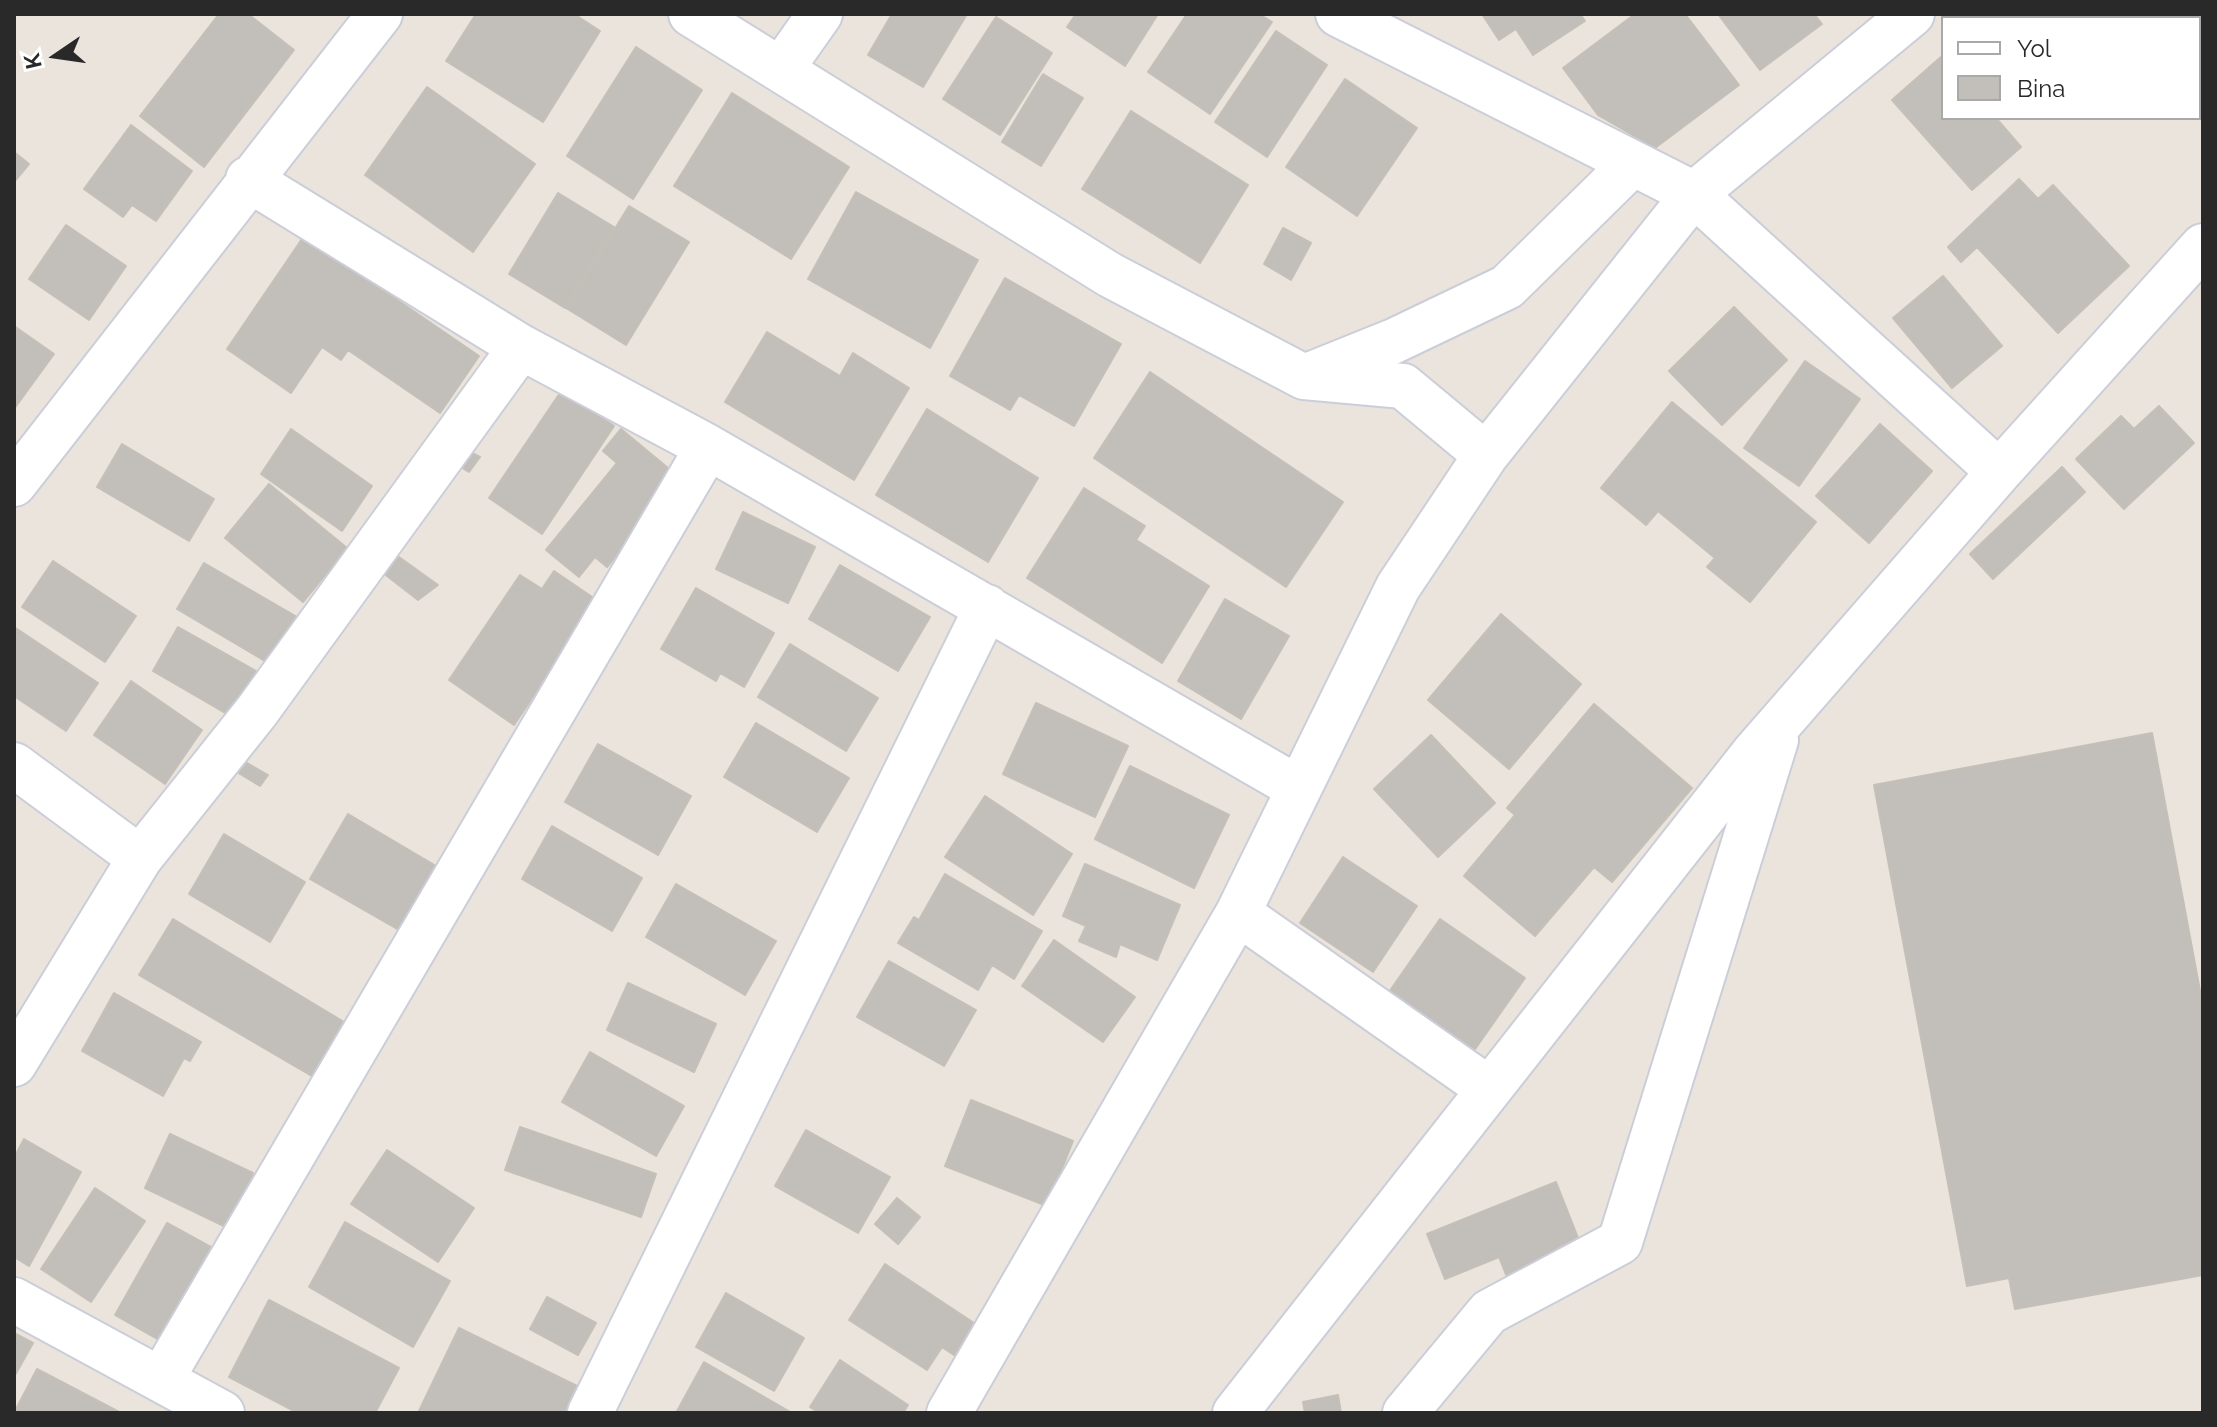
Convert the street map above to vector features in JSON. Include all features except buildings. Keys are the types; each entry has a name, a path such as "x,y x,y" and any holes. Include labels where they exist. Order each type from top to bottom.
{"street":[{"path":"14,484 248,179 380,14"},
{"path":"691,14 1110,275 1304,377 1403,386 1486,455"},
{"path":"782,68 820,14"},
{"path":"1338,14 1694,194 1999,472"},
{"path":"949,1413 1238,913 1398,587 1486,455 1694,194 1912,14"},
{"path":"1304,377 1394,341 1507,287 1632,164"},
{"path":"248,179 521,347 708,447 1298,788"},
{"path":"1251,1403 1489,1089 1782,720 1999,472 2203,246"},
{"path":"14,1064 140,858 257,711 521,347"},
{"path":"162,1378 708,447"},
{"path":"590,1413 987,607"},
{"path":"1405,1413 1489,1312 1620,1242 1782,720"},
{"path":"14,765 140,858"},
{"path":"1238,913 1489,1089"},
{"path":"14,1300 222,1413"}]}
